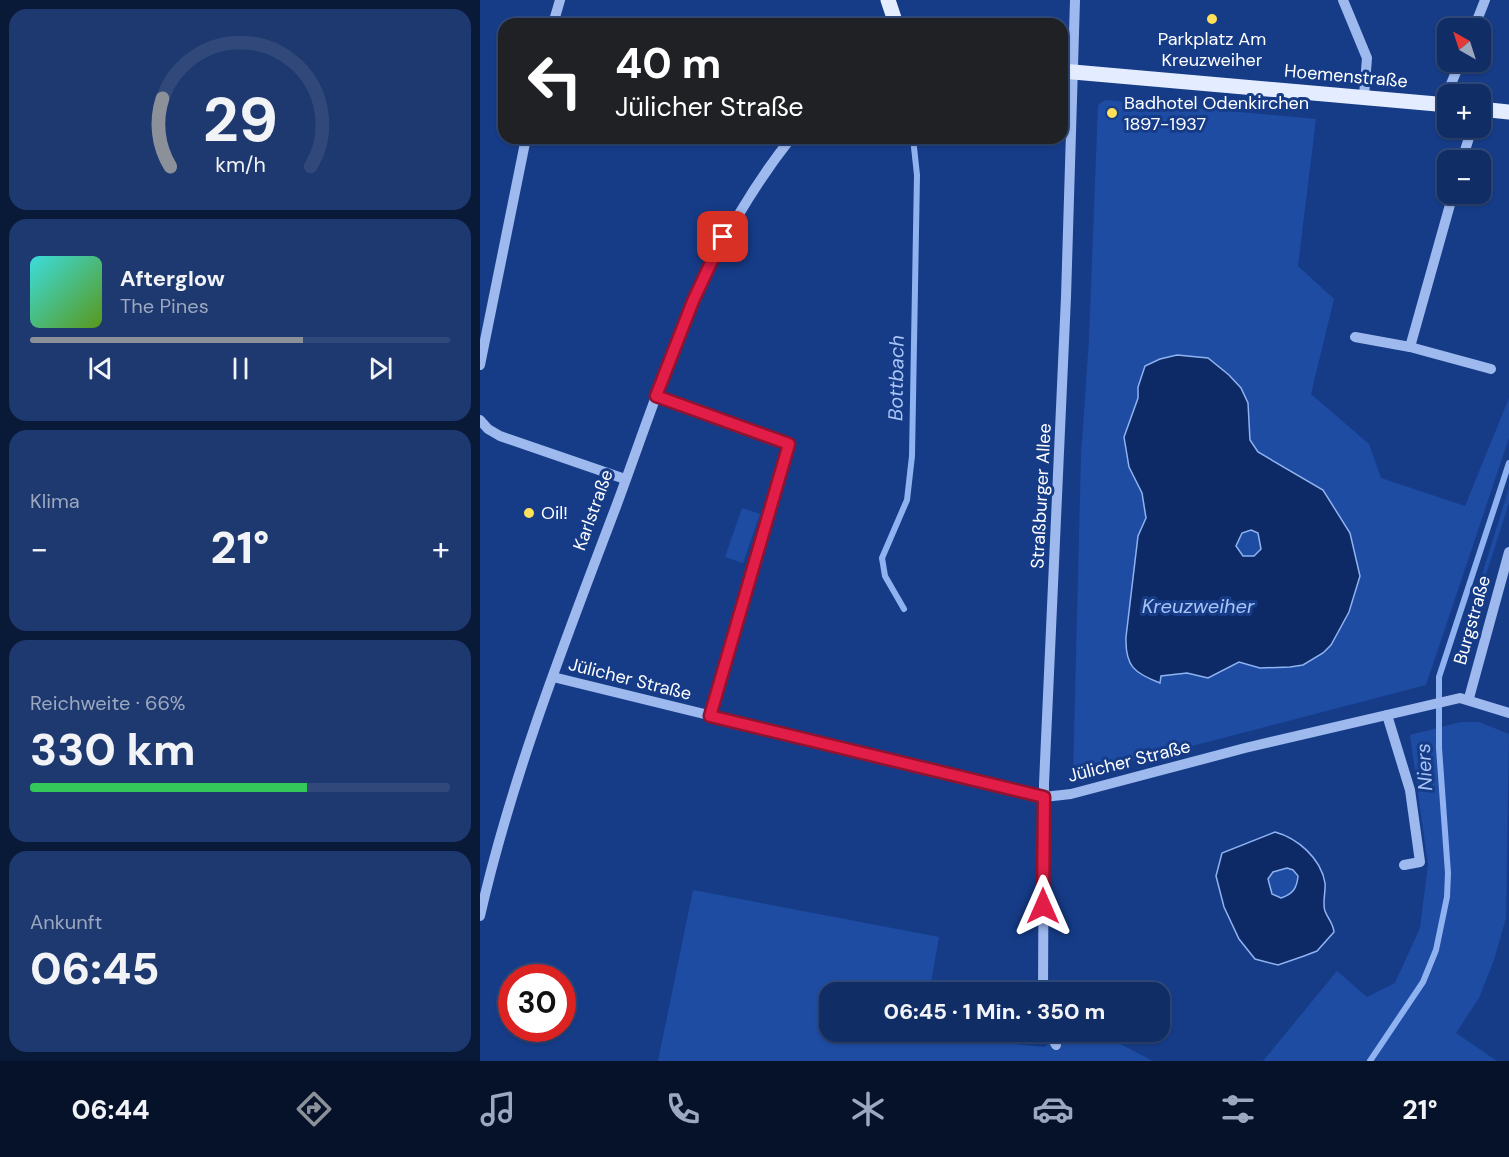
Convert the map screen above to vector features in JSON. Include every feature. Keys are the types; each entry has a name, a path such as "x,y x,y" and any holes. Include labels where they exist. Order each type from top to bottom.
{"main road":[{"path":"888,0 892,18"},
{"name":"Hoemenstraße","path":"1068,71 1437,103"},
{"path":"1491,111 1509,112"}],"street":[{"path":"555,18 560,0"},
{"name":"Straßburger Allee","path":"1068,62 1075,0"},
{"path":"1343,0 1367,57 1364,96"},
{"path":"1478,18 1485,0"},
{"path":"480,365 525,144"},
{"name":"Karlstraße","path":"480,916 505,813 625,479 693,301 723,237 764,172 786,144"},
{"name":"Straßburger Allee","path":"1043,982 1044,797 1066,297 1067,144"},
{"path":"1410,347 1450,204"},
{"path":"1355,337 1410,347 1491,369"},
{"path":"656,396 789,444 710,716"},
{"path":"480,420 488,429 500,436 625,479"},
{"name":"Burgstraße","path":"1464,698 1509,552"},
{"name":"Jülicher Straße","path":"553,677 1044,797 1071,794 1245,748 1464,698"},
{"path":"1464,698 1509,712"},
{"path":"1387,715 1410,790 1420,862 1404,865"}],"shaded area":[{"path":"1105,100 1316,119 1298,266 1334,299 1311,394 1369,444 1381,478 1465,506 1509,398 1509,438 1426,685 1073,777 1081,456 1089,339 1098,105"},
{"path":"1509,488 1509,503 1468,631 1465,629"},
{"path":"742,508 760,514 743,563 725,557"},
{"path":"1461,722 1479,722 1509,734 1506,918 1494,960 1479,998 1456,1033 1497,1061 1263,1061 1337,971 1367,997 1395,983 1420,928 1428,865 1410,735"},
{"path":"1283,868 1289,869 1297,877 1297,889 1289,897 1283,898 1277,897 1269,889 1268,883 1269,877 1277,869"},
{"path":"693,890 939,937 931,982 819,982 819,1042 994,1042 1045,1047 1050,1042 1116,1042 1153,1061 658,1061"}],"water":[{"name":"Kreuzweiher","path":"1177,355 1208,358 1229,375 1241,388 1248,403 1250,440 1258,452 1323,490 1350,533 1360,576 1349,612 1331,645 1323,653 1303,665 1260,668 1239,662 1208,678 1187,673 1161,676 1160,683 1138,672 1129,662 1126,637 1138,536 1146,518 1142,493 1129,467 1124,437 1138,398 1138,387 1145,366","holes":["1251,530 1258,533 1261,549 1254,556 1243,556 1236,546 1242,533"]},
{"path":"1275,832 1292,839 1307,850 1319,865 1325,883 1324,908 1334,932 1317,951 1278,965 1255,959 1239,939 1224,907 1216,876 1222,853","holes":["1287,868 1293,870 1298,876 1294,890 1281,898 1272,894 1268,879 1273,872"]}],"waterway":[{"name":"Bottbach","path":"904,609 885,576 882,558 907,500 912,456 917,175 914,144"},
{"name":"Niers","path":"1370,1061 1423,982 1436,950 1447,897 1448,873 1439,748 1439,677 1509,463"}],"place":[{"name":"Parkplatz Am Kreuzweiher","path":"1212,19"},
{"name":"Badhotel Odenkirchen 1897-1937","path":"1112,113"},
{"name":"Oil!","path":"529,513"}],"route":[{"path":"723,237 693,301 656,396 789,444 710,716 1044,797 1043,906"}]}
